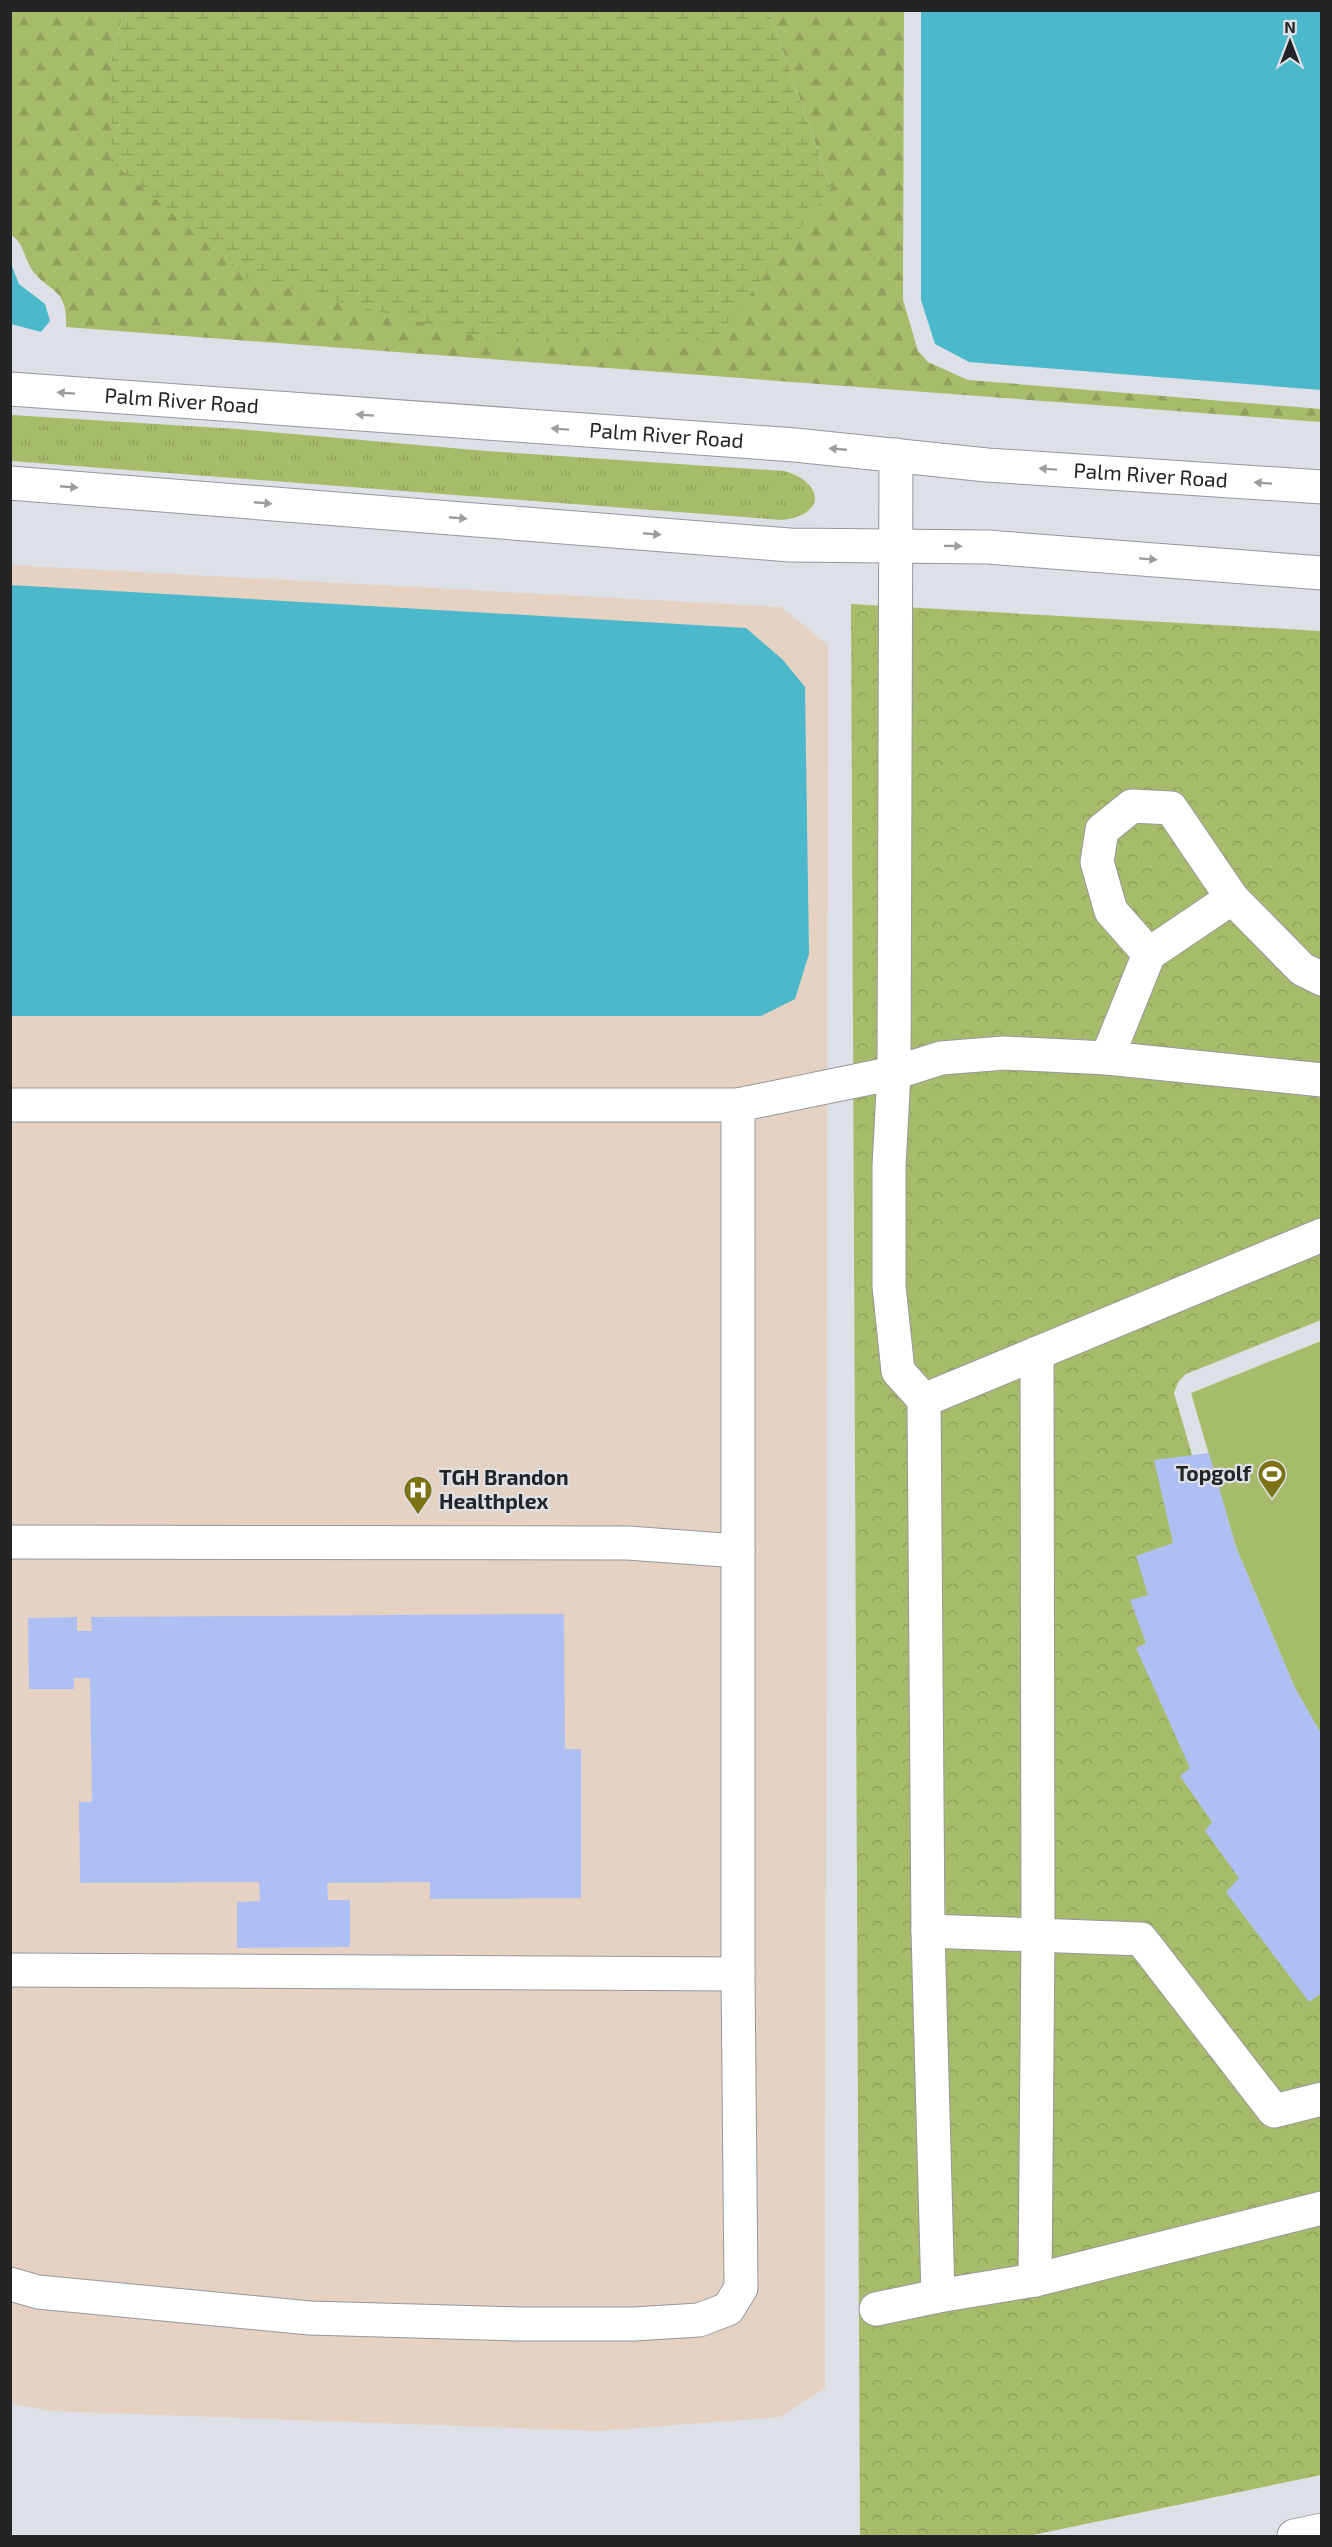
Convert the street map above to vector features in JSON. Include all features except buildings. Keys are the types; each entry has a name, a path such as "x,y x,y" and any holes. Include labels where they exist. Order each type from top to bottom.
{"main road":[{"name":"Palm River Road","path":"10,389 896,455 987,465 1322,487"},
{"path":"896,455 894,1073 890,1166 891,1307 898,1371 924,1400 928,1932 938,2295"},
{"path":"10,483 790,545 988,547 1322,573"},
{"path":"1149,954 1111,911 1097,862 1102,830 1132,806 1171,808 1232,898 1302,969 1322,979"},
{"path":"1107,1058 1149,954 1232,898"},
{"path":"10,1105 738,1105 894,1073 941,1058 994,1054 1107,1058 1322,1080"},
{"path":"10,2284 38,2292 310,2318 521,2324 634,2324 699,2320 728,2309 741,2288 738,1974 738,1105"},
{"path":"924,1400 1322,1235"},
{"path":"1035,2280 1038,1935 1037,1353"},
{"path":"10,1542 628,1543 738,1551"},
{"path":"928,1932 1141,1939 1274,2111 1322,2099"},
{"path":"10,1970 738,1974"},
{"path":"876,2309 938,2295 1035,2280 1322,2208"},
{"path":"1294,2536 1322,2530"}],"shaded area":[{"name":"TGH Brandon Healthplex","path":"10,565 781,607 828,645 825,2388 780,2417 598,2431 50,2411 11,2403"}],"green space":[{"path":"11,11 124,11 111,62 831,188 769,11 904,11 903,300 918,351 928,362 968,380 1321,409 1321,422 66,327 66,314 61,297 32,270 21,246 11,235"},
{"path":"124,11 769,11 831,188 715,340 498,342 247,278 112,162 111,62"},
{"path":"11,415 237,429 486,451 784,471 807,483 813,490 815,498 807,512 782,520 11,461"},
{"path":"851,604 1321,631 1321,1320 1186,1374 1178,1382 1174,1393 1221,1554 1321,1771 1321,2475 1028,2536 860,2536"},
{"name":"Topgolf","path":"1321,1341 1321,1735 1294,1686 1236,1547 1191,1393"}],"water":[{"path":"921,11 1321,11 1321,390 969,362 935,344 921,300"},
{"path":"11,264 19,284 45,304 50,321 41,332 11,324"},
{"path":"10,585 746,628 783,660 805,687 809,954 795,999 761,1016 11,1016"}],"place":[{"name":"Topgolf","path":"1272,1500"},
{"name":"TGH Brandon Healthplex","path":"418,1516"}]}
